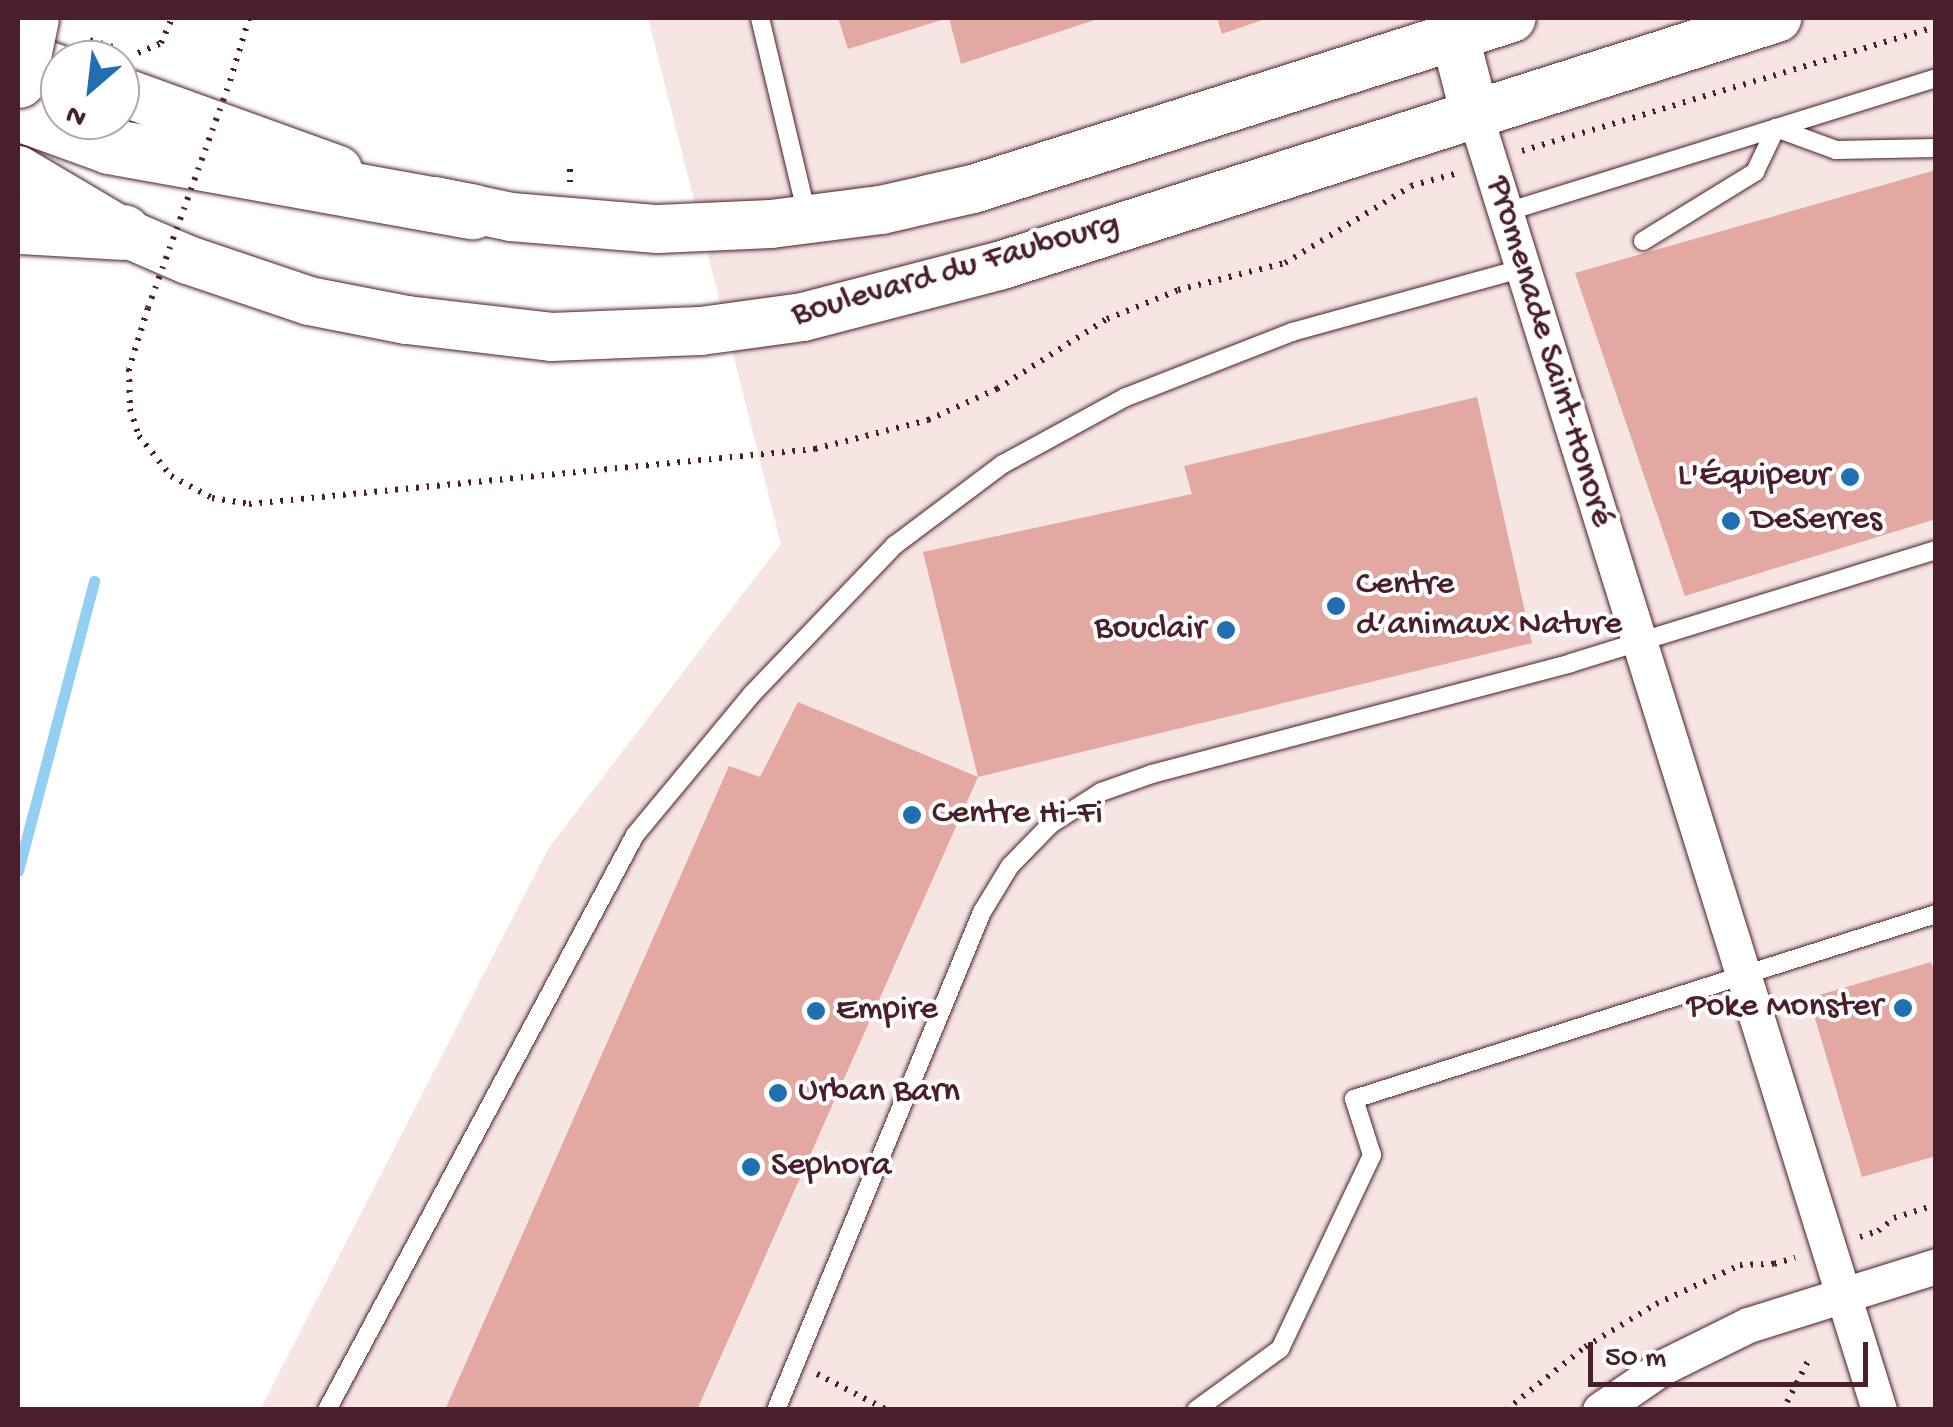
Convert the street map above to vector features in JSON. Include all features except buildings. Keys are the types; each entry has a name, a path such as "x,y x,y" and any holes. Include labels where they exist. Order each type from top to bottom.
{"highway":[{"path":"18,80 40,58"},
{"path":"18,113 109,146 472,211"},
{"path":"18,226 122,232"}],"street":[{"path":"140,99 344,172 472,211 658,229 808,221 973,189 1452,27 1512,18"},
{"name":"Boulevard du Faubourg","path":"18,170 122,232 243,280 364,313 551,337 656,335 803,318 873,301 1777,18"},
{"name":"Promenade Saint-Honoré","path":"1452,27 1503,213 1879,1410"},
{"path":"1619,1404 1748,1325 1936,1266"}],"lane":[{"path":"760,18 808,221"},
{"path":"1503,213 1936,78"},
{"path":"1776,128 1836,150 1936,148"},
{"path":"1642,241 1754,172 1776,128"},
{"path":"327,1410 634,835 752,694 895,545 1003,464 1126,396 1275,337 1521,269"},
{"path":"776,1410 982,912 1010,866 1051,824 1101,792 1152,774 1640,643 1936,550"},
{"path":"1196,1410 1280,1349 1372,1156 1354,1099 1936,914"}],"path":[{"path":"140,53 162,43 172,18"},
{"path":"249,18 129,369 130,409 139,436 171,476 212,498 250,504 815,450 928,420 997,389 1108,319 1178,290 1285,263 1411,186 1426,182"},
{"path":"1527,149 1936,27"},
{"path":"1888,1224 1936,1205"},
{"path":"1506,1410 1556,1368 1622,1322 1720,1272 1740,1265 1761,1265"},
{"path":"1787,1402 1808,1361"},
{"path":"795,1362 887,1410"}],"shaded area":[{"path":"648,18 1935,18 1935,1409 260,1410 548,849 781,544"}],"waterway":[{"path":"18,871 94,581"}],"place":[{"name":"L'Équipeur","path":"1850,477"},
{"name":"DeSerres","path":"1731,521"},
{"name":"Centre d’animaux Nature","path":"1336,606"},
{"name":"Bouclair","path":"1226,630"},
{"name":"Centre Hi-Fi","path":"912,815"},
{"name":"Poke Monster","path":"1903,1008"},
{"name":"Empire","path":"816,1011"},
{"name":"Urban Barn","path":"778,1093"},
{"name":"Sephora","path":"751,1167"}]}
